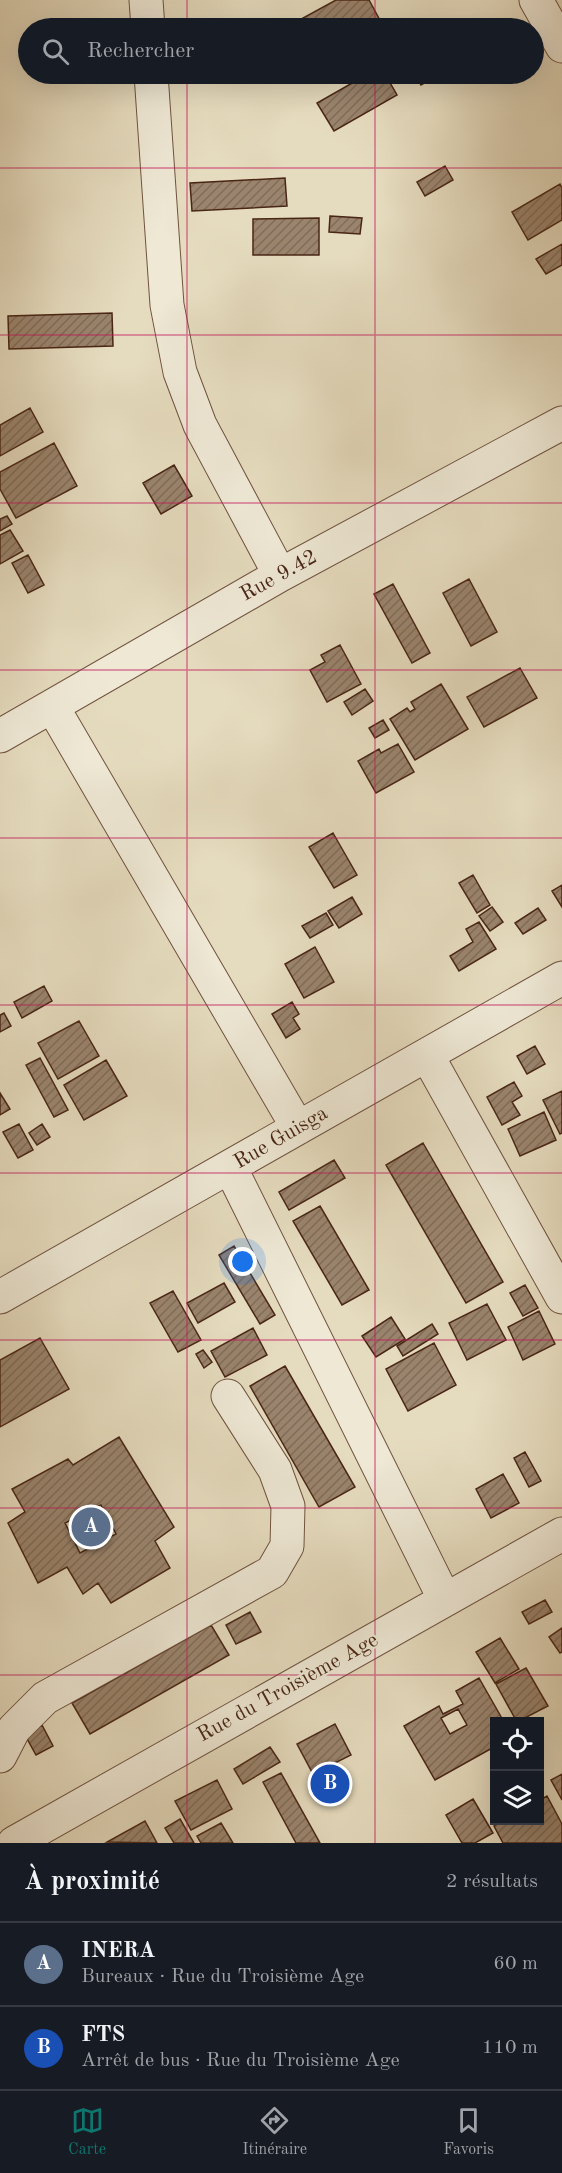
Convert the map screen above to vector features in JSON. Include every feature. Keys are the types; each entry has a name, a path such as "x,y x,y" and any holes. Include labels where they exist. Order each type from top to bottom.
{"street":[{"path":"146,0 147,18"},
{"path":"536,0 562,46"},
{"path":"152,84 167,305 180,372 200,425 280,575"},
{"name":"Rue 9.42","path":"0,736 280,575 562,423"},
{"path":"52,706 298,1128"},
{"name":"Rue Guisga","path":"0,1297 562,978"},
{"path":"427,1055 562,1297"},
{"path":"230,1167 445,1600"},
{"path":"0,1756 14,1729 45,1698 272,1572 287,1546 288,1506 275,1470 228,1396"},
{"name":"Rue du Troisième Age","path":"14,1843 562,1534"}],"building":[{"path":"336,0 369,0 379,18 303,18"},
{"path":"350,84 391,84 397,95 334,131 317,103"},
{"path":"445,166 453,180 425,196 417,182"},
{"path":"285,178 287,206 192,211 190,183"},
{"path":"560,184 562,220 528,240 512,212"},
{"path":"330,216 362,218 360,234 329,232"},
{"path":"319,218 319,255 253,255 253,219"},
{"path":"562,244 562,265 546,274 536,259"},
{"path":"112,313 113,346 9,349 8,316"},
{"path":"30,408 43,432 0,456 0,425"},
{"path":"54,443 77,486 16,518 0,489 0,472"},
{"path":"174,465 192,496 161,514 143,483"},
{"path":"7,516 12,524 0,531 0,519"},
{"path":"10,530 23,551 0,564 0,535"},
{"path":"28,555 44,585 28,593 12,563"},
{"path":"469,579 497,632 471,646 443,593"},
{"path":"393,584 430,653 412,663 374,594"},
{"path":"340,645 361,684 327,702 310,670 325,662 321,655"},
{"path":"520,668 537,698 484,727 467,697"},
{"path":"441,684 468,729 415,760 390,719 407,708 410,712 415,709 411,702"},
{"path":"365,689 373,701 352,715 344,702"},
{"path":"383,720 389,730 375,738 369,728"},
{"path":"398,744 414,772 376,793 358,761 379,749 381,753"},
{"path":"333,833 357,875 334,888 309,847"},
{"path":"473,875 490,905 477,913 459,883"},
{"path":"562,885 562,907 552,891"},
{"path":"352,897 362,914 339,928 328,911"},
{"path":"492,907 503,922 490,931 479,916"},
{"path":"538,908 546,920 523,934 515,923"},
{"path":"326,913 333,925 310,938 302,926"},
{"path":"479,922 496,949 459,971 450,956 473,942 466,929"},
{"path":"315,947 334,982 304,998 285,964"},
{"path":"44,986 52,1001 22,1018 14,1002"},
{"path":"292,1002 299,1014 293,1018 300,1029 286,1038 272,1014"},
{"path":"4,1013 11,1026 0,1032 0,1015"},
{"path":"79,1021 99,1056 58,1079 38,1043"},
{"path":"535,1046 545,1064 527,1074 517,1056"},
{"path":"40,1058 68,1110 54,1117 26,1065"},
{"path":"106,1060 127,1096 84,1120 64,1085"},
{"path":"514,1082 522,1096 512,1102 520,1115 502,1125 487,1097"},
{"path":"562,1091 562,1133 560,1134 543,1100"},
{"path":"0,1093 10,1109 0,1115"},
{"path":"544,1112 556,1140 520,1156 508,1129"},
{"path":"19,1124 33,1150 18,1158 3,1132"},
{"path":"42,1124 50,1137 37,1145 29,1133"},
{"path":"423,1143 503,1282 466,1303 386,1165"},
{"path":"334,1160 345,1178 289,1210 279,1192"},
{"path":"320,1206 369,1290 342,1305 293,1221"},
{"path":"234,1246 275,1315 260,1324 219,1255"},
{"path":"224,1283 235,1302 198,1323 187,1303"},
{"path":"525,1285 538,1308 523,1316 510,1293"},
{"path":"173,1291 201,1340 178,1352 150,1303"},
{"path":"487,1304 506,1340 467,1360 449,1323"},
{"path":"539,1311 555,1344 523,1360 508,1327"},
{"path":"391,1317 405,1339 376,1357 362,1336"},
{"path":"432,1324 438,1334 403,1356 397,1346"},
{"path":"253,1328 267,1355 225,1377 211,1351"},
{"path":"40,1338 69,1389 0,1427 0,1360"},
{"path":"434,1343 456,1385 408,1411 386,1369"},
{"path":"203,1350 212,1362 204,1368 196,1354"},
{"path":"285,1366 355,1487 319,1507 250,1386"},
{"path":"119,1437 174,1527 155,1541 170,1568 111,1603 98,1583 83,1594 67,1567 38,1583 8,1523 25,1512 12,1489 68,1459 73,1465","holes":["101,1505 116,1534 80,1553 65,1523"]},
{"path":"525,1452 541,1481 529,1487 514,1458"},
{"path":"503,1474 519,1503 491,1518 476,1489"},
{"path":"545,1600 552,1612 529,1624 522,1612"},
{"path":"250,1612 261,1632 236,1644 226,1625"},
{"path":"211,1625 229,1655 90,1734 72,1703"},
{"path":"562,1628 562,1652 560,1653 549,1637"},
{"path":"500,1638 519,1669 495,1683 476,1652"},
{"path":"526,1668 548,1706 527,1717 514,1717 496,1684"},
{"path":"479,1678 501,1717 490,1717 490,1749 435,1780 404,1726 439,1706 443,1714 463,1704 456,1691","holes":["458,1709 467,1725 450,1734 441,1718"]},
{"path":"335,1724 351,1755 313,1774 297,1744"},
{"path":"42,1725 53,1746 36,1755 25,1735"},
{"path":"270,1747 280,1762 243,1784 234,1769"},
{"path":"281,1773 320,1843 296,1843 263,1782"},
{"path":"562,1774 562,1800 551,1780"},
{"path":"217,1780 232,1809 191,1830 175,1801"},
{"path":"547,1796 562,1824 562,1843 503,1843 496,1825 544,1825 544,1798"},
{"path":"473,1799 493,1833 475,1843 462,1843 446,1815"},
{"path":"180,1819 194,1843 174,1843 165,1828"},
{"path":"145,1821 157,1843 107,1842"},
{"path":"221,1823 233,1843 201,1843 197,1836"}],"place":[{"name":"INERA","path":"91,1527"},
{"name":"FTS","path":"330,1784"}]}
